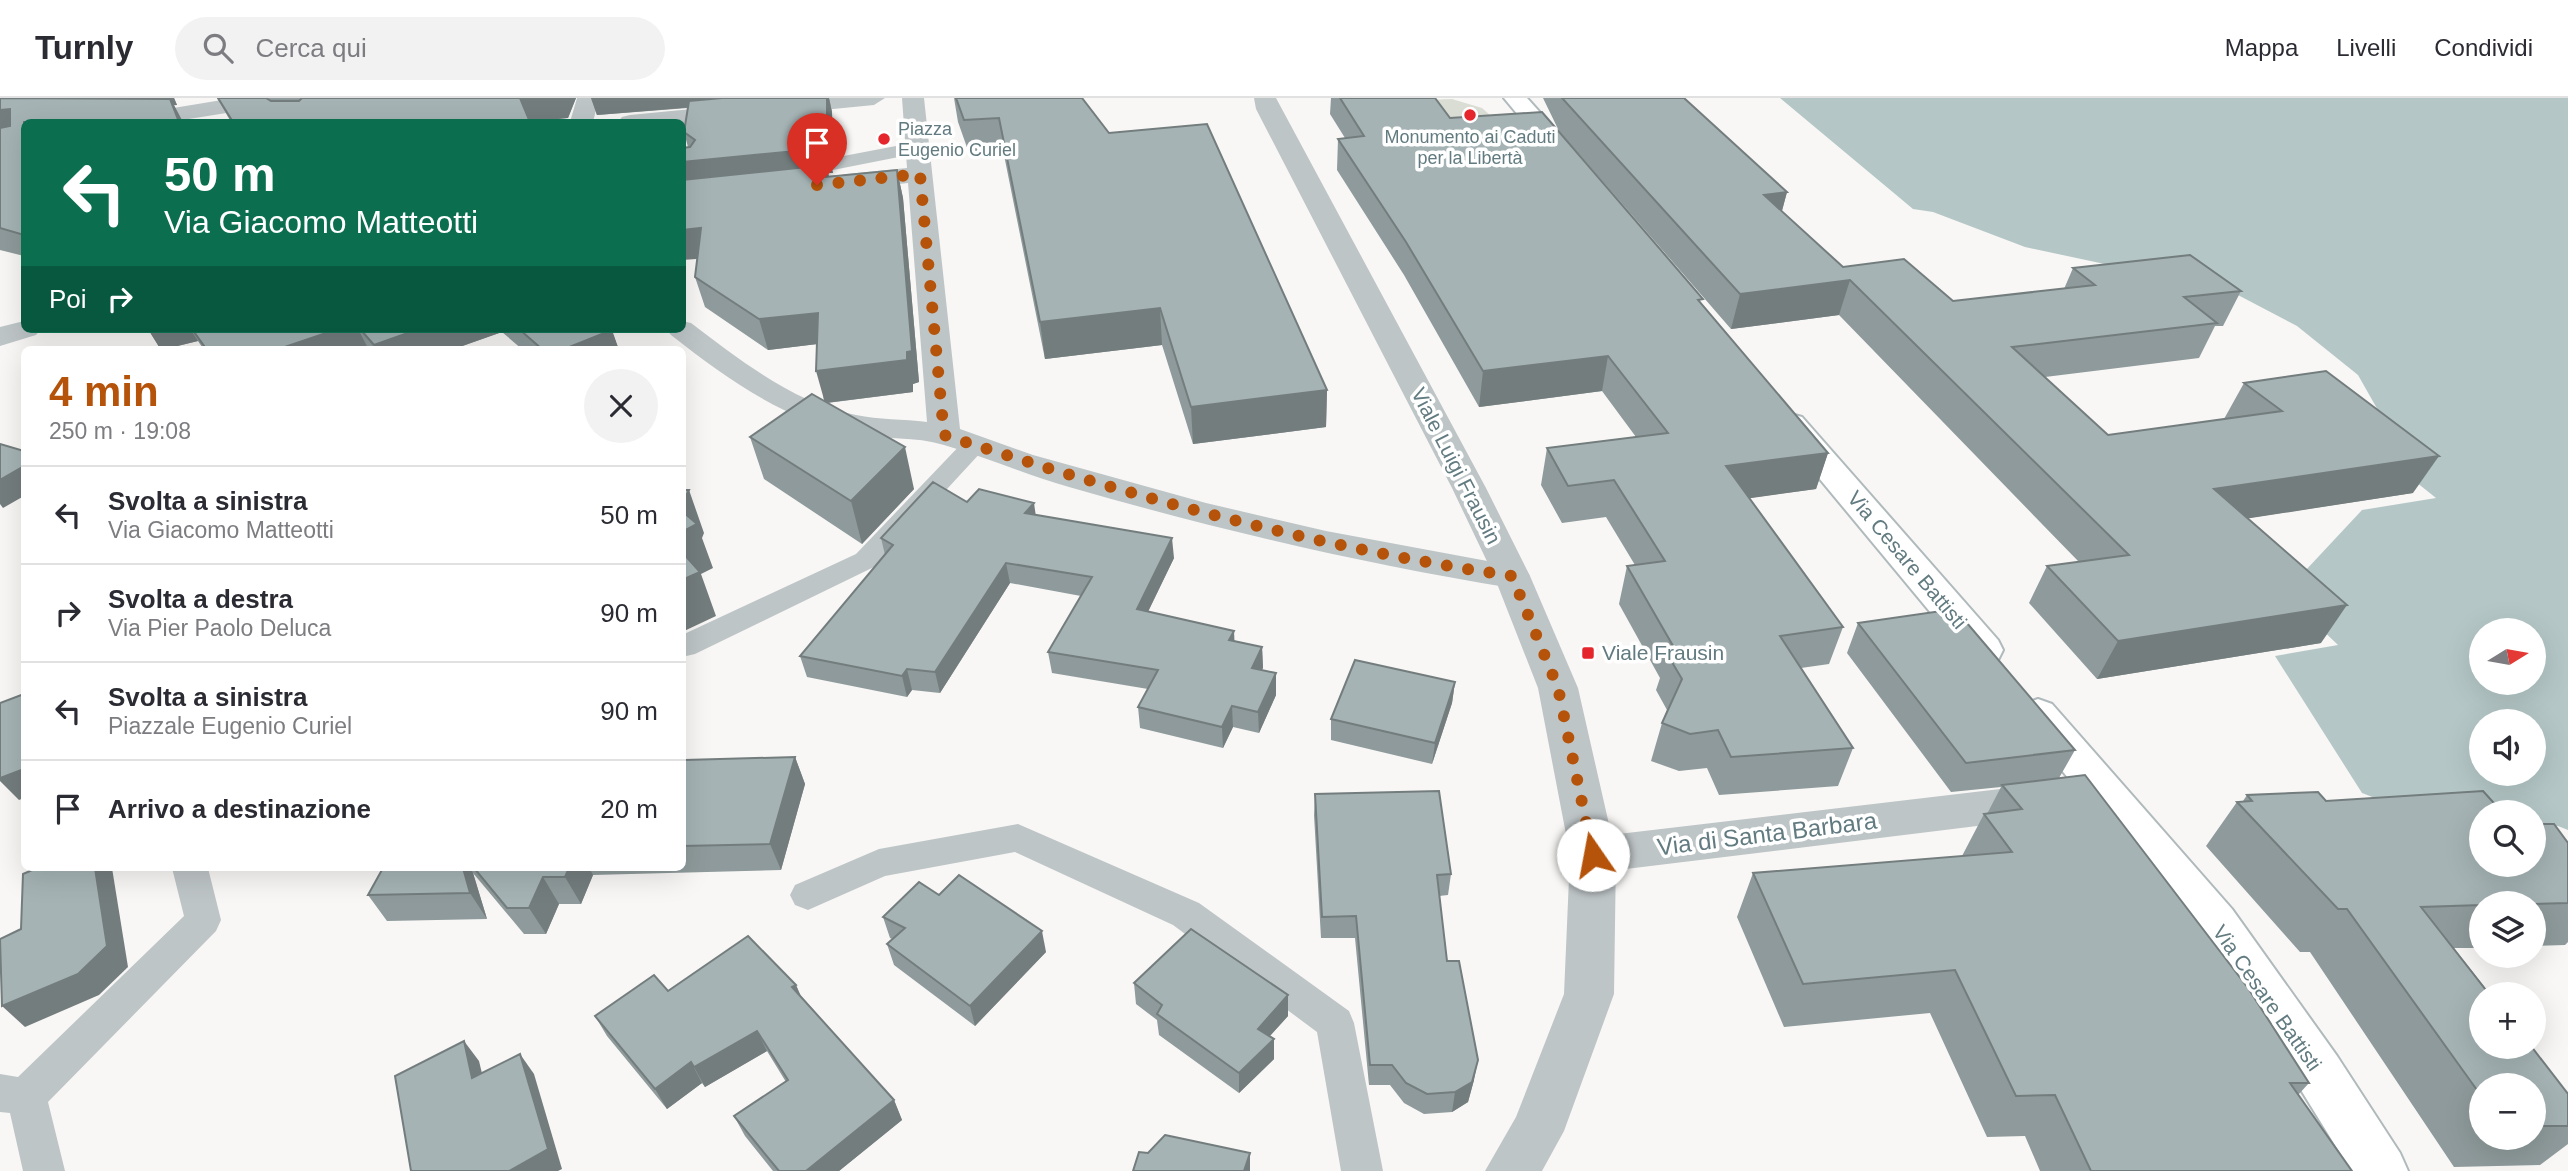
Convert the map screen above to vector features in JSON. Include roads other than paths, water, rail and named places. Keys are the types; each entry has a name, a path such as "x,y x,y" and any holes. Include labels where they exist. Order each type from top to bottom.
{"main road":[{"path":"1504,98 1527,112 1586,180"},
{"name":"Via Cesare Battisti","path":"1771,400 2215,923 2319,1073 2381,1171"}],"street":[{"path":"583,119 588,98"},
{"path":"663,119 874,98"},
{"path":"913,98 919,161 959,440"},
{"name":"Viale Luigi Frausin","path":"1265,98 1268,109 1451,453 1512,576 1558,688 1593,855"},
{"path":"149,119 239,104 269,108 293,119"},
{"path":"817,185 919,161"},
{"path":"0,337 21,331"},
{"path":"686,333 723,362 804,409 855,425 959,440 1020,461 1125,490 1336,544 1404,560 1512,576"},
{"name":"Via di Santa Barbara","path":"1593,855 2106,794"},
{"path":"1512,1171 1537,1131 1589,994 1593,855"}],"lane":[{"path":"833,158 919,161"},
{"path":"686,646 866,560 959,440"},
{"path":"808,895 879,863 1018,838 1186,914 1335,1023 1362,1171"},
{"path":"44,1171 13,1095 203,920 191,871"}],"place":[{"name":"Monumento ai Caduti per la Libertà","path":"1470,115"},
{"name":"Piazza Eugenio Curiel","path":"884,139"},
{"name":"Viale Frausin","path":"1588,653"}]}
